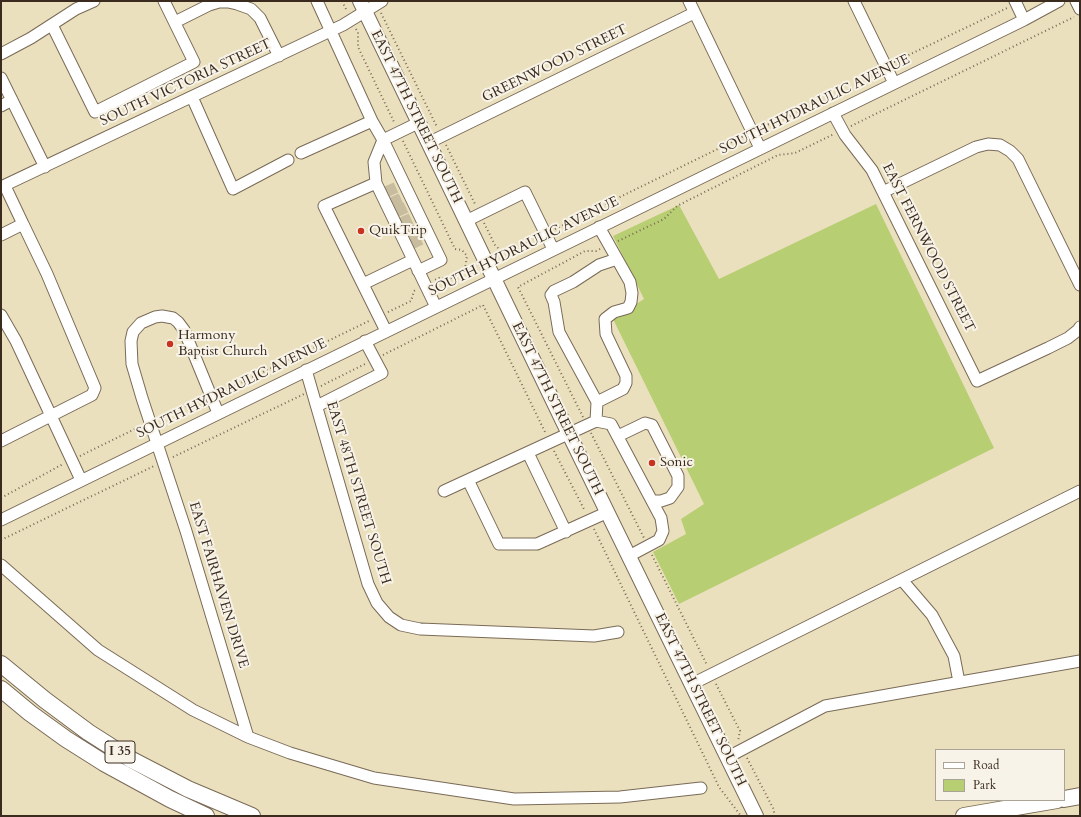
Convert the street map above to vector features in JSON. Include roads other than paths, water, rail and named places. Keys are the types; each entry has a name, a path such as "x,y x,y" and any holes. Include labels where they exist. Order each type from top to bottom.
{"highway":[{"name":"I 35","path":"1,664 45,700 88,732 132,760 188,790 252,816"},
{"name":"I 35","path":"1,689 66,739 104,763 170,800 206,816"},
{"path":"1065,799 1080,796"},
{"path":"964,816 1051,801"}],"main road":[{"name":"EAST 47TH STREET SOUTH","path":"362,6 756,816"}],"street":[{"path":"1,54 31,38 76,9 94,1"},
{"path":"52,25 95,112 194,62 164,1"},
{"path":"317,1 372,121 383,140 416,216 441,260 418,271"},
{"path":"689,1 760,148"},
{"path":"854,1 894,83"},
{"name":"SOUTH HYDRAULIC AVENUE","path":"1,520 1024,20 1059,1"},
{"path":"1076,1 1080,9"},
{"path":"174,22 209,5 219,2 237,4 251,9 260,18 279,56"},
{"name":"SOUTH VICTORIA STREET","path":"3,186 331,31 343,25 362,6 379,2"},
{"path":"1016,2 1024,20"},
{"name":"GREENWOOD STREET","path":"428,143 694,13"},
{"path":"1,78 44,167"},
{"path":"192,97 233,189 288,160"},
{"path":"1,106 12,100"},
{"name":"EAST FERNWOOD STREET","path":"833,113 842,130 872,170 977,381 1068,338 1078,330 1080,326"},
{"path":"302,153 372,121"},
{"path":"418,122 383,140 374,162 376,183 384,193 406,240 418,271 436,307"},
{"path":"883,192 976,147 988,144 1000,145 1018,159 1080,285"},
{"path":"376,183 324,206 386,331"},
{"path":"1,441 92,395 95,388 47,274 24,224 3,186"},
{"path":"466,221 525,192 553,249"},
{"path":"1,235 24,224"},
{"path":"597,402 623,389 626,383 626,376 606,334 605,319 614,312 628,308 631,302 632,293 630,282 599,227"},
{"path":"592,423 597,402 559,332 554,302 551,296 554,291 573,282 599,265 617,259"},
{"path":"363,284 413,260"},
{"path":"1,315 16,341 81,480"},
{"name":"EAST FAIRHAVEN DRIVE","path":"218,413 184,330 178,322 173,318 162,316 144,321 133,332 131,352 132,364 150,422 158,442 248,737"},
{"path":"316,406 382,373 365,341"},
{"name":"EAST 48TH STREET SOUTH","path":"306,370 368,584 374,598 392,619 401,624 420,629 594,636 618,632"},
{"path":"444,491 592,423 611,424 661,518 663,531 659,540 629,556"},
{"path":"618,436 645,423 652,425 678,476 678,487 670,498 661,502 652,500"},
{"path":"528,453 566,532"},
{"path":"468,480 498,544 538,544 608,512"},
{"path":"692,684 1080,491"},
{"path":"1,565 98,650 193,710 248,737 290,753 374,778 514,799 620,797 701,788"},
{"path":"902,580 932,615 936,622 954,656 959,682"},
{"path":"728,757 825,706 1080,661"}],"tunnel":[{"path":"386,192 399,186"},
{"path":"391,203 404,197"},
{"path":"396,212 409,206"},
{"path":"401,223 414,217"},
{"path":"406,234 419,228"},
{"path":"411,244 424,238"}],"place":[{"name":"QuikTrip","path":"361,231"},
{"name":"Harmony Baptist Church","path":"170,344"},
{"name":"Sonic","path":"652,463"}]}
